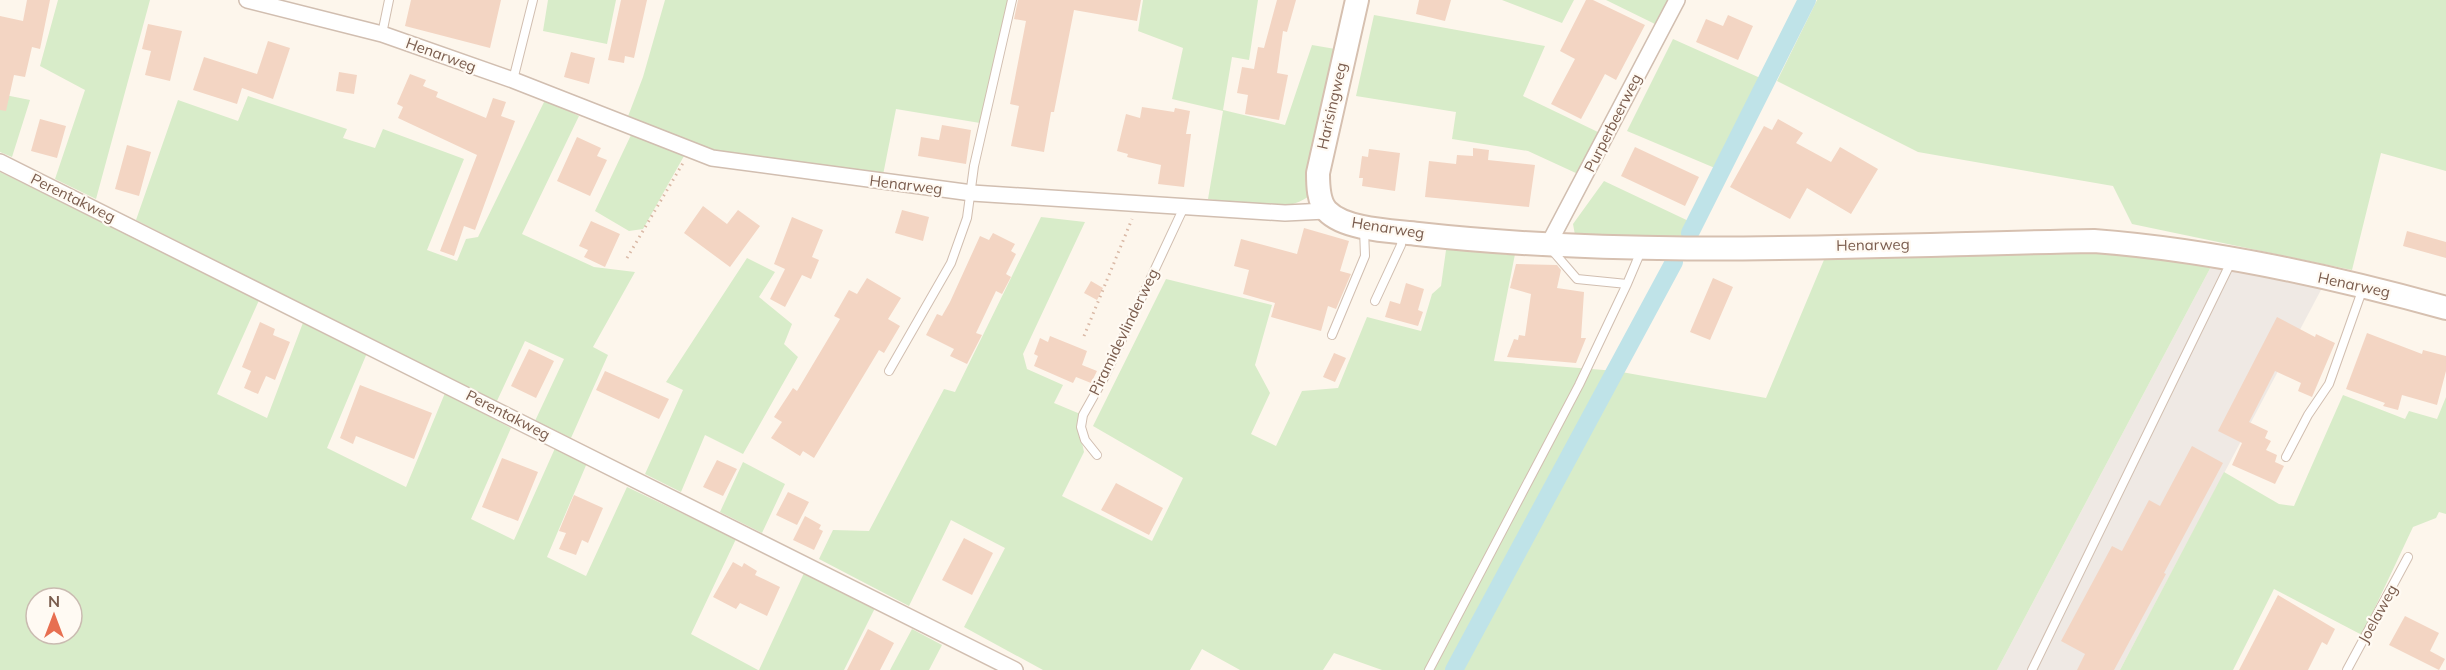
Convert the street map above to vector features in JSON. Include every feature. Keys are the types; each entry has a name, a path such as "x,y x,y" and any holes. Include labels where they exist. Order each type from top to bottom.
{"street":[{"name":"Henarweg","path":"247,0 382,34 513,80 712,158 972,193 1285,213 1326,211 1343,221 1364,227 1548,245 1642,247 2094,241 2142,244 2232,259 2364,287 2446,308"},
{"name":"Harisingweg","path":"1326,211 1318,190 1318,172 1357,0"},
{"name":"Purperbeerweg","path":"1548,245 1677,0"},
{"name":"Perentakweg","path":"0,162 1015,670"}],"lane":[{"path":"382,34 389,0"},
{"path":"513,80 533,0"},
{"path":"889,371 951,263 967,218 974,166 1012,0"},
{"name":"Piramidevlinderweg","path":"1097,455 1085,440 1081,427 1083,415 1105,376 1184,207"},
{"path":"1332,335 1365,256 1364,227"},
{"path":"1375,301 1401,245 1403,232"},
{"path":"1548,245 1577,279 1627,284"},
{"path":"1429,670 1579,385 1642,247"},
{"path":"2032,670 2232,259"},
{"path":"2286,457 2308,415 2329,384 2364,287"},
{"name":"Joelaweg","path":"2347,670 2409,557"}],"path":[{"path":"627,258 690,151"},
{"path":"1084,336 1139,204"}],"shaded area":[{"path":"2214,261 2322,288 2120,670 1997,670"}],"green space":[{"path":"58,0 150,0 96,199 55,179 85,90 40,66"},
{"path":"548,0 616,0 607,44 543,31"},
{"path":"665,0 1009,0 986,124 896,109 883,175 819,164 726,157 627,119 643,77"},
{"path":"1143,0 1258,0 1249,60 1232,57 1223,110 1285,125 1312,45 1341,50 1308,197 1297,203 1272,207 1208,199 1223,111 1172,99 1183,48 1138,31"},
{"path":"1502,0 1574,0 1562,23"},
{"path":"1606,0 1672,0 1659,26"},
{"path":"1817,0 2446,0 2446,171 2381,153 2352,270 2132,224 2113,186 1918,152 1777,81"},
{"path":"1374,15 1545,46 1523,96 1600,133 1578,174 1528,151 1452,139 1456,112 1356,96"},
{"path":"1673,39 1767,81 1722,171 1627,131"},
{"path":"0,94 30,100 12,157 0,152"},
{"path":"248,96 347,129 343,138 375,148 383,129 464,159 427,250 457,261 466,239 478,237 545,100 579,116 522,234 594,267 635,272 593,347 608,355 571,438 535,421 564,359 525,341 496,403 136,220 178,100 238,121"},
{"path":"631,135 684,156 643,229 629,231 595,211"},
{"path":"0,172 260,298 217,394 267,418 304,320 367,353 327,448 406,487 445,393 511,428 471,519 514,540 556,446 587,463 547,557 586,576 627,487 736,539 691,634 758,670 0,670"},
{"path":"1604,181 1695,224 1686,240 1575,235 1573,224"},
{"path":"1041,217 1085,222 1023,354 1027,369 1063,385 1054,403 1085,416 1079,428 1084,452 1062,496 1152,541 1183,478 1093,426 1166,279 1272,305 1255,365 1270,393 1251,434 1276,446 1302,391 1338,388 1367,317 1421,331 1432,294 1441,286 1447,243 1516,249 1494,361 1616,371 1766,398 1826,255 2114,247 2214,261 1997,670 1382,670 1334,653 1323,670 1240,670 1202,649 1190,670 1043,670 964,627 1005,548 951,520 909,606 819,559 833,530 869,531 944,389 955,392"},
{"path":"747,258 775,272 759,297 792,324 784,344 798,357 743,454 705,435 681,492 645,474 683,390 666,382"},
{"path":"2343,395 2405,419 2409,411 2437,419 2446,397 2446,514 2439,512 2436,518 2413,527 2362,635 2274,589 2233,670 2120,670 2224,472 2279,504 2294,506"},
{"path":"743,462 785,484 762,533 720,512"},
{"path":"804,573 875,608 844,670 759,670"},
{"path":"912,629 942,645 929,670 890,670"}],"building":[{"path":"27,0 50,0 40,49 32,47 25,77 14,75 6,111 0,110 0,16 23,21"},
{"path":"411,0 501,0 490,48 405,26"},
{"path":"621,0 647,0 634,58 625,56 624,63 608,60"},
{"path":"1018,0 1141,0 1137,21 1074,10 1044,152 1011,146 1019,106 1010,104 1026,21 1014,19"},
{"path":"1277,0 1296,0 1287,32 1283,31 1277,73 1288,75 1279,120 1245,114 1248,95 1237,93 1242,67 1254,69 1258,47 1264,48"},
{"path":"1419,0 1451,0 1445,21 1416,14"},
{"path":"1586,0 1593,0 1645,25 1616,80 1605,74 1581,119 1551,104 1575,59 1560,51"},
{"path":"1728,15 1753,26 1738,60 1696,42 1706,19 1723,26"},
{"path":"148,24 182,31 170,81 145,75 151,51 142,49"},
{"path":"268,41 290,48 273,99 242,88 237,104 193,90 204,57 257,74"},
{"path":"571,52 595,58 589,84 564,77"},
{"path":"339,72 357,75 354,94 336,91"},
{"path":"410,74 426,80 423,86 438,92 436,97 486,118 493,98 506,102 501,116 515,121 475,230 464,226 454,256 440,251 477,155 398,118 403,107 397,104"},
{"path":"1142,107 1174,112 1175,108 1190,111 1186,134 1191,134 1184,187 1158,184 1161,165 1127,157 1128,154 1117,151 1126,114 1140,118"},
{"path":"40,119 66,126 57,158 31,151"},
{"path":"1778,119 1803,133 1796,143 1831,162 1840,147 1878,169 1851,214 1807,188 1790,219 1730,187 1764,126 1772,130"},
{"path":"942,125 971,130 966,164 918,156 921,137 939,140"},
{"path":"577,137 601,148 597,156 607,160 590,196 557,181"},
{"path":"127,145 151,152 139,196 115,189"},
{"path":"1635,147 1699,177 1685,206 1621,176"},
{"path":"1473,148 1489,150 1488,160 1535,165 1529,207 1425,197 1429,161 1456,164 1457,155 1473,156"},
{"path":"1369,149 1400,153 1395,191 1362,186 1363,178 1359,178 1362,156 1368,157"},
{"path":"703,206 727,224 738,210 760,226 730,267 684,233"},
{"path":"902,210 929,217 923,241 895,233"},
{"path":"792,217 823,230 812,257 819,260 811,279 802,275 785,307 770,299 785,269 774,264"},
{"path":"591,221 620,234 605,267 584,257 588,250 579,246"},
{"path":"1304,228 1349,241 1340,271 1351,274 1336,309 1328,306 1321,331 1271,317 1275,303 1243,294 1249,270 1234,266 1241,239 1297,254"},
{"path":"2407,231 2446,242 2446,258 2403,246"},
{"path":"993,233 1015,244 1011,251 1016,254 1006,274 1011,277 1002,294 996,291 976,333 982,335 967,364 950,356 954,349 926,335 937,314 942,316 950,302 980,236 989,240"},
{"path":"1516,264 1557,265 1561,270 1557,288 1584,292 1581,338 1586,338 1576,363 1507,357 1514,339 1518,340 1519,335 1525,336 1531,294 1510,288"},
{"path":"867,278 901,298 888,319 900,326 884,353 879,350 814,458 803,451 800,456 771,438 782,422 774,417 793,388 797,391 840,319 834,316 849,290 857,294"},
{"path":"1713,278 1733,287 1710,340 1690,332"},
{"path":"1091,281 1103,288 1097,300 1084,293"},
{"path":"1406,283 1424,289 1418,310 1423,312 1418,326 1385,317 1390,301 1400,304"},
{"path":"2277,317 2315,337 2316,334 2335,343 2312,397 2298,391 2301,383 2275,371 2249,422 2268,431 2265,438 2271,441 2266,450 2277,455 2275,462 2284,466 2275,484 2232,465 2242,443 2218,431"},
{"path":"260,322 275,329 273,335 290,342 275,380 266,376 258,394 244,388 251,371 242,367"},
{"path":"2367,333 2422,354 2423,350 2446,356 2446,371 2437,405 2402,395 2398,410 2383,406 2385,403 2346,389"},
{"path":"1050,336 1087,351 1082,365 1097,371 1091,383 1076,377 1073,383 1034,366 1038,356 1034,354 1040,338 1048,342"},
{"path":"529,349 554,361 536,398 511,386"},
{"path":"1334,353 1346,358 1335,382 1323,377"},
{"path":"605,371 669,399 659,419 596,390"},
{"path":"360,385 432,413 414,459 356,436 353,444 340,438"},
{"path":"2192,446 2223,463 2114,670 2077,670 2085,654 2061,641 2112,546 2122,551 2149,500 2160,506"},
{"path":"502,458 538,472 518,521 482,507"},
{"path":"717,460 737,469 723,496 703,487"},
{"path":"1116,483 1163,508 1149,535 1101,510"},
{"path":"788,492 809,502 797,525 776,515"},
{"path":"574,495 603,508 588,543 582,540 576,555 559,549 566,533 559,531"},
{"path":"805,516 821,525 819,529 823,531 814,550 793,540"},
{"path":"964,538 993,553 972,595 942,580"},
{"path":"733,562 742,567 744,563 757,571 755,575 780,587 767,616 740,603 736,609 713,597"},
{"path":"2278,595 2335,629 2327,645 2322,642 2308,670 2239,670"},
{"path":"2405,616 2439,633 2430,651 2445,659 2439,670 2389,645"},
{"path":"868,629 894,643 880,670 847,670"}],"waterway":[{"path":"1690,233 1807,0"},
{"path":"1454,670 1674,262"}]}
